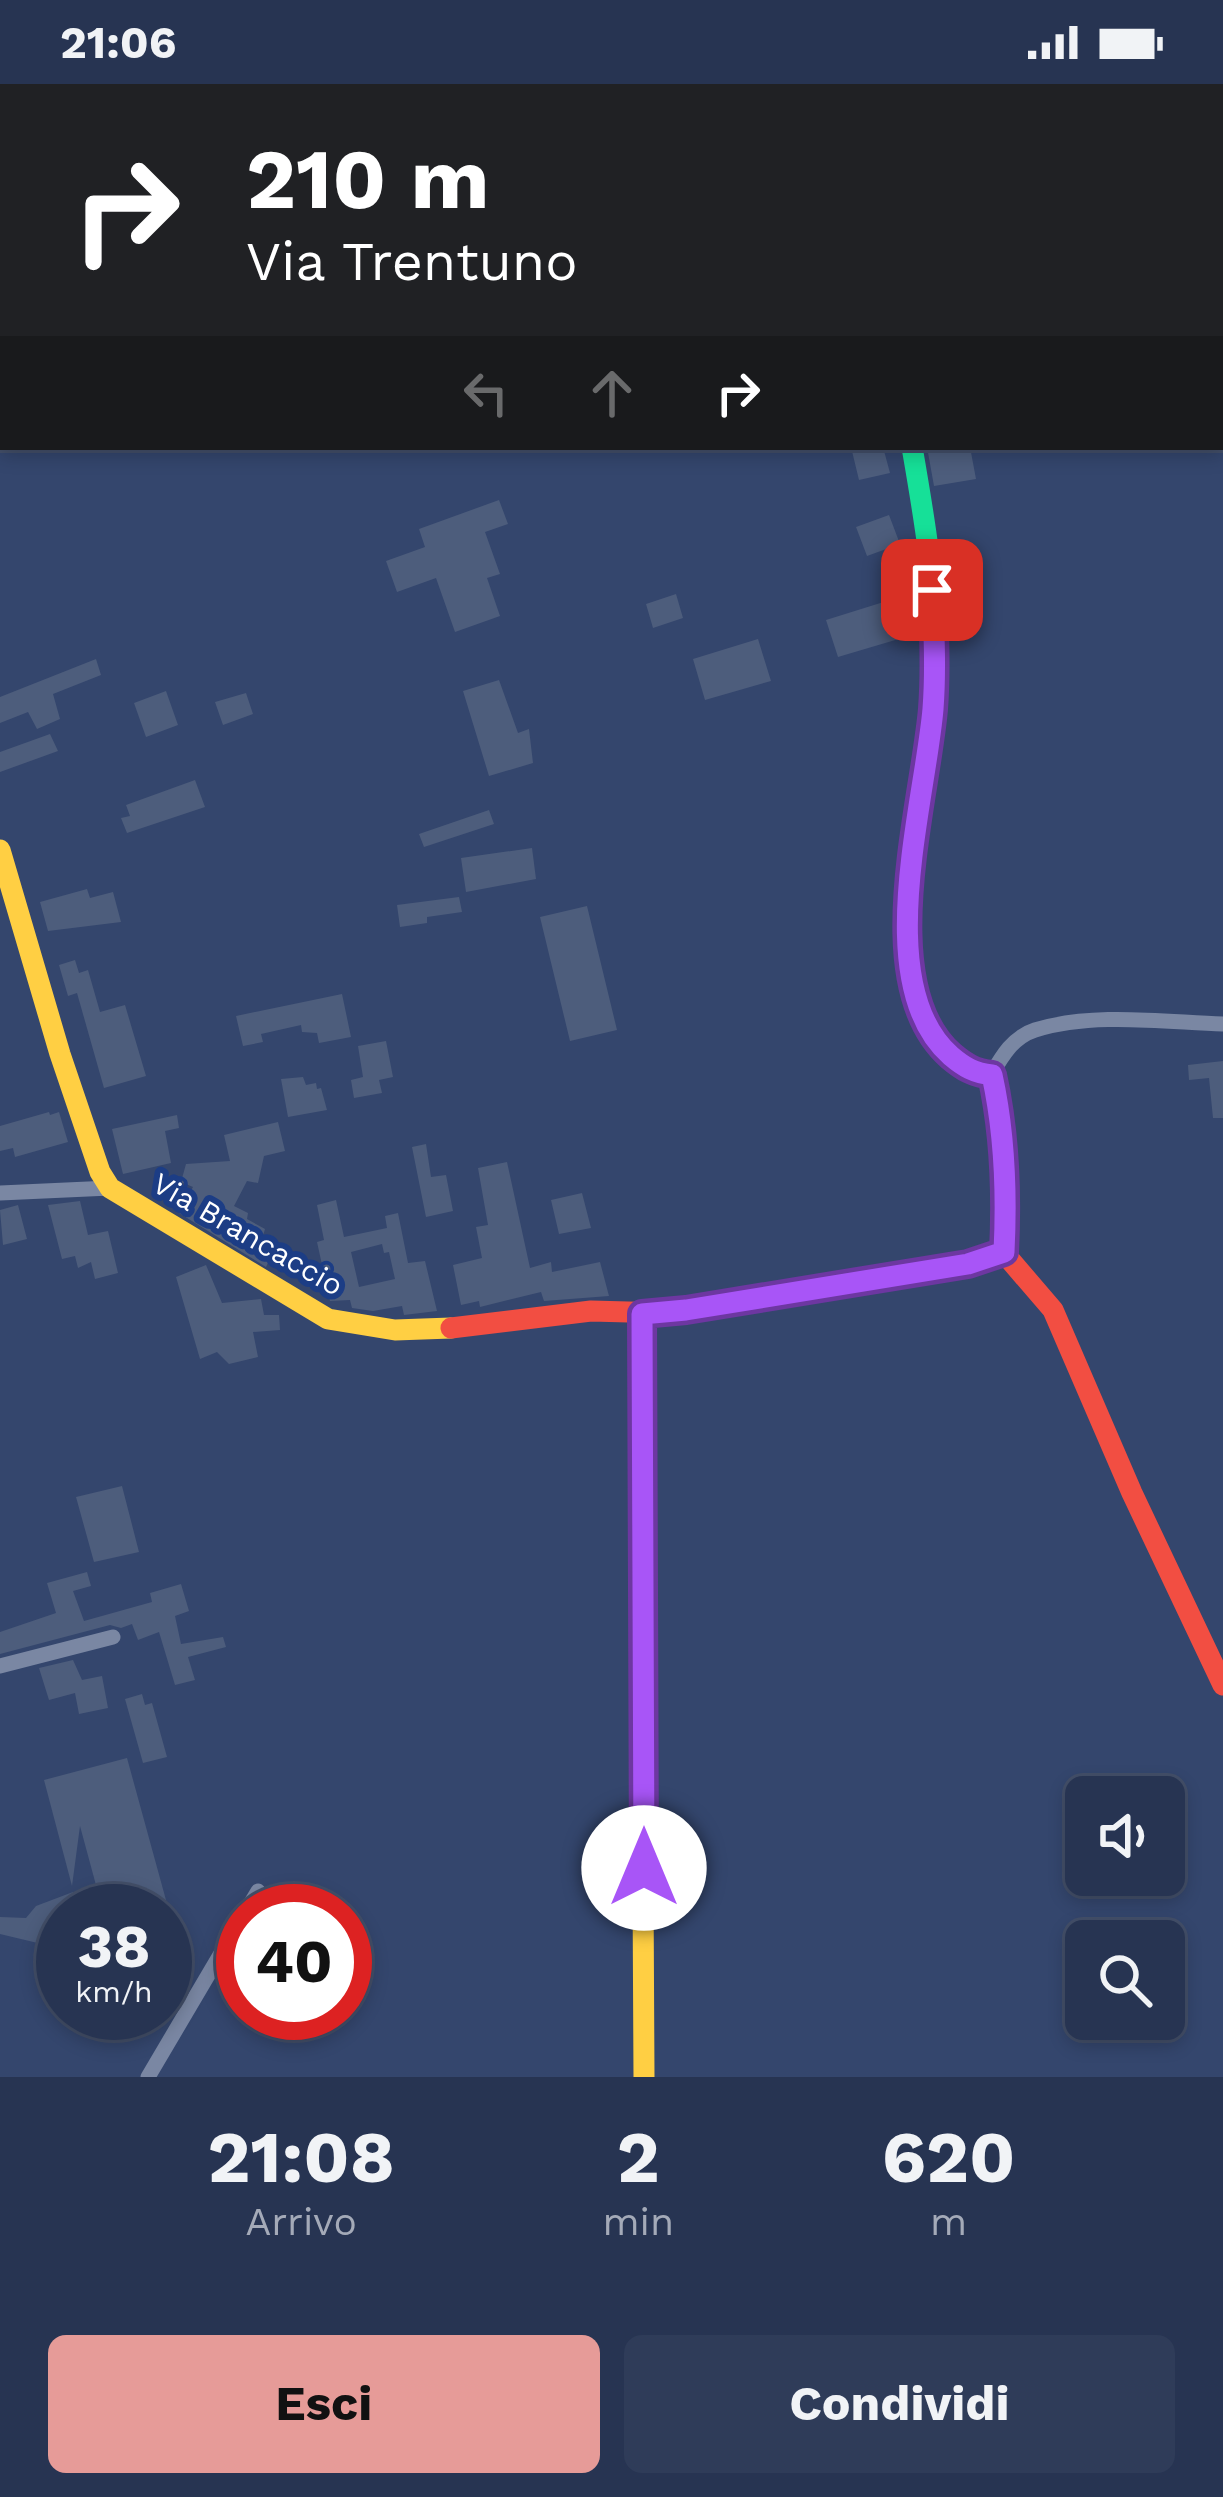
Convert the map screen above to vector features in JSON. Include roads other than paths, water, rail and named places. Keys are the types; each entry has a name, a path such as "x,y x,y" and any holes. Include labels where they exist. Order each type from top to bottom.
{"street":[{"path":"912,450 932,590 935,659 932,713 913,838 908,952 924,1024 932,1039 964,1067 992,1075"},
{"name":"Via Brancaccio","path":"0,850 60,1054 100,1172 110,1188 328,1319 395,1330 591,1311 686,1310 968,1264 1004,1252"},
{"path":"1223,1024 1105,1022 1032,1030 1005,1049 992,1075 1002,1119 1004,1252 1053,1310 1141,1513 1223,1685"},
{"path":"0,1193 110,1188"},
{"path":"642,1314 644,2077"},
{"path":"0,1666 113,1637"},
{"path":"148,2077 216,1961"}]}
